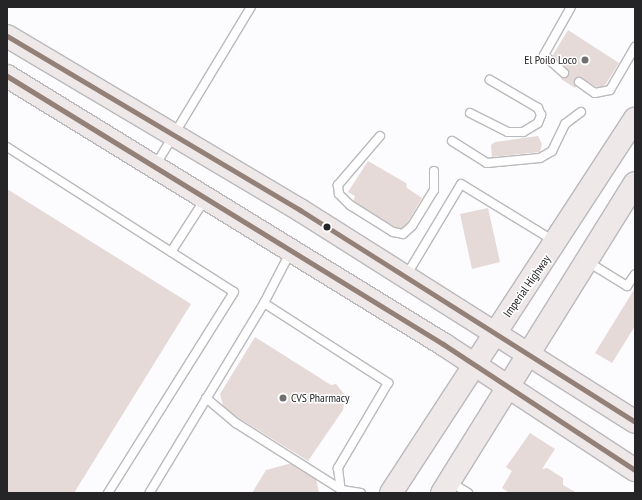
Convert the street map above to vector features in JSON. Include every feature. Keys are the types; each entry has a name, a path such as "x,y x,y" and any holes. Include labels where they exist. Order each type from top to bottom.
{"main road":[{"path":"7,36 173,135 633,417"},
{"path":"7,76 292,250 635,470"},
{"name":"Imperial Highway","path":"391,493 496,332 557,243 635,118"},
{"path":"445,487 635,183"}],"lane":[{"path":"154,166 250,7"},
{"path":"564,73 544,55 571,7"},
{"path":"578,82 595,93 610,90 635,47"},
{"path":"470,112 508,132 523,132 538,123 541,115 538,108 490,80"},
{"path":"452,141 487,163 540,158 552,151 565,124 581,112"},
{"path":"380,136 338,185 339,194 350,205 392,232 403,234 412,226 434,190 434,171"},
{"path":"7,147 234,292 108,493"},
{"path":"406,277 461,184 557,243"},
{"path":"171,252 206,198"},
{"path":"150,493 264,303 292,250"},
{"path":"587,261 630,288 635,274"},
{"path":"264,303 388,384 338,468 342,492"},
{"path":"206,398 231,420 342,492 361,493"},
{"path":"445,487 468,493"}],"building":[{"name":"El Poilo Loco","path":"568,30 619,63 602,90 581,78 575,88 561,79 567,69 551,58"},
{"path":"538,136 542,144 540,152 492,157 491,145 495,142"},
{"path":"368,161 406,183 407,188 422,198 402,232 353,202 355,196 348,192"},
{"path":"7,189 191,304 74,493 7,493"},
{"path":"488,208 500,262 472,269 460,214"},
{"path":"635,288 635,326 612,363 595,353"},
{"name":"CVS Pharmacy","path":"255,337 331,385 336,384 345,395 343,410 308,461 224,409 220,394"},
{"path":"530,433 555,449 542,469 547,468 563,478 563,485 577,493 510,493 502,488 512,471 506,467"},
{"path":"292,463 316,478 319,493 252,493 266,470"}],"transit line":[{"path":"7,36 300,210 635,422"},
{"path":"7,76 443,344 635,470"}],"place":[{"name":"El Poilo Loco","path":"585,60"},
{"name":"CVS Pharmacy","path":"283,398"}]}
